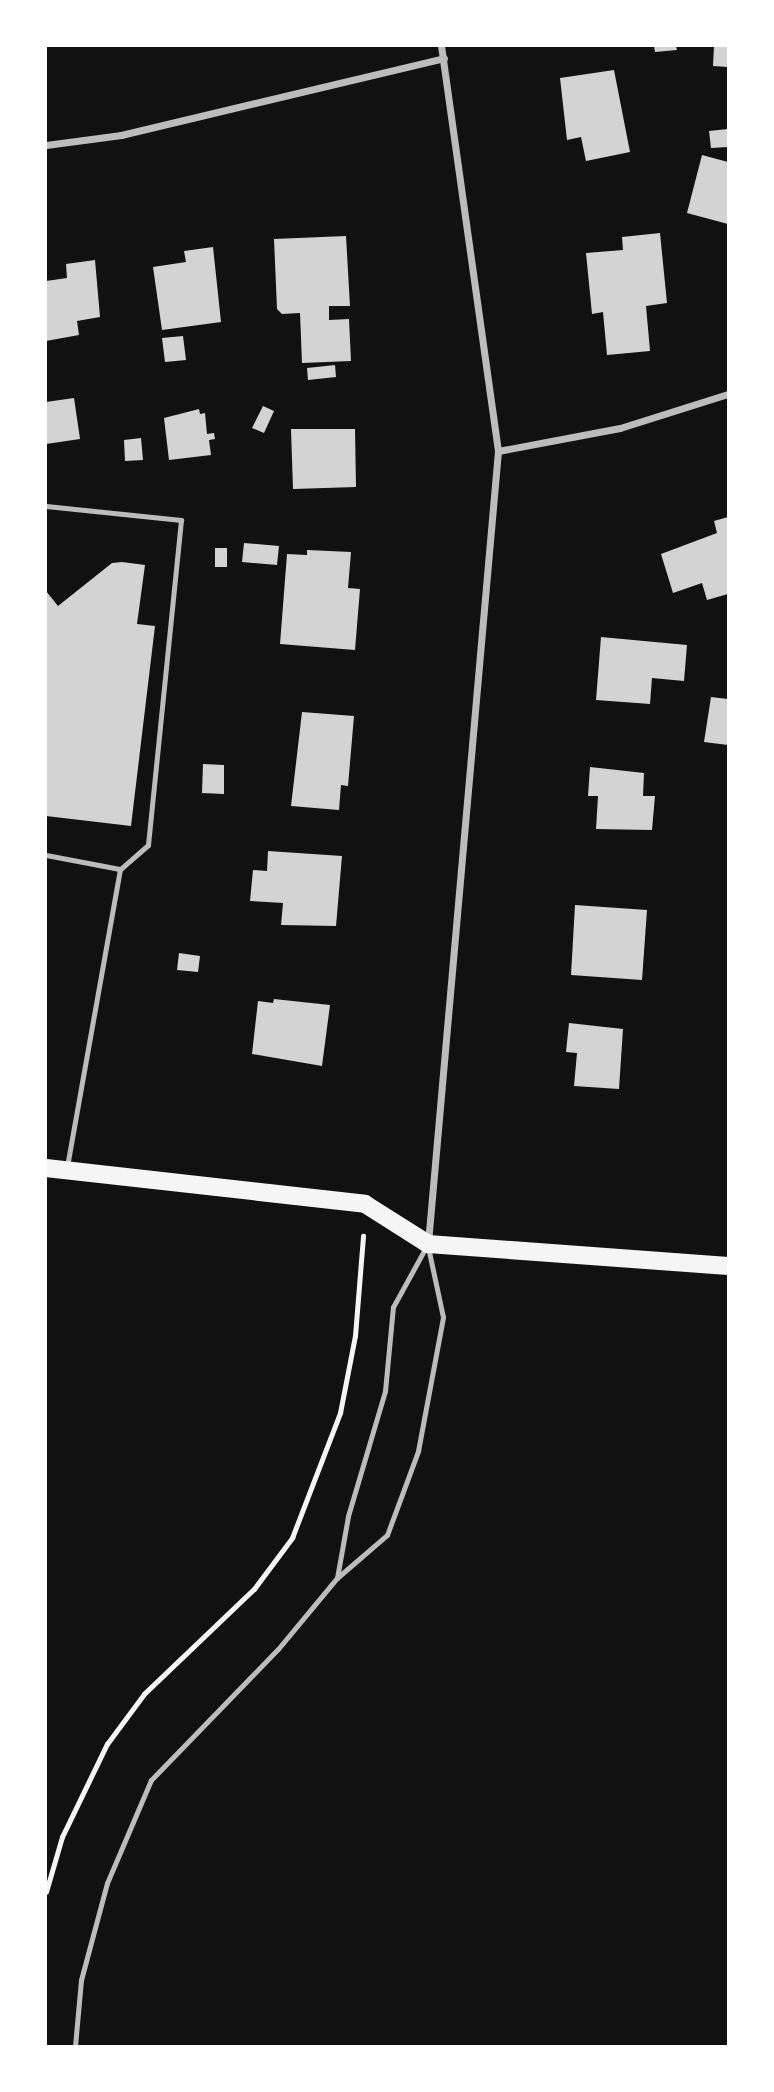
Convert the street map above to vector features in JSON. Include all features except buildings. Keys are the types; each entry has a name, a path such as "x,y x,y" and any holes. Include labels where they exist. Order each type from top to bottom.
{"main road":[{"path":"46,1168 365,1204 428,1244 729,1266"}],"street":[{"path":"428,1244 498,451 441,46"},
{"path":"46,145 121,135 444,58"},
{"path":"498,451 620,428 729,394"}],"lane":[{"path":"46,506 181,520 148,845 120,869 66,1171"},
{"path":"46,855 120,869"},
{"path":"337,1578 348,1516 385,1391 393,1307 428,1244"},
{"path":"75,2046 82,1980 107,1882 151,1780 278,1648 337,1578 387,1535 418,1451 443,1317 428,1244"}],"path":[{"path":"46,1892 62,1837 107,1744 144,1693 254,1589 292,1538 340,1413 355,1336 365,1204"}]}
